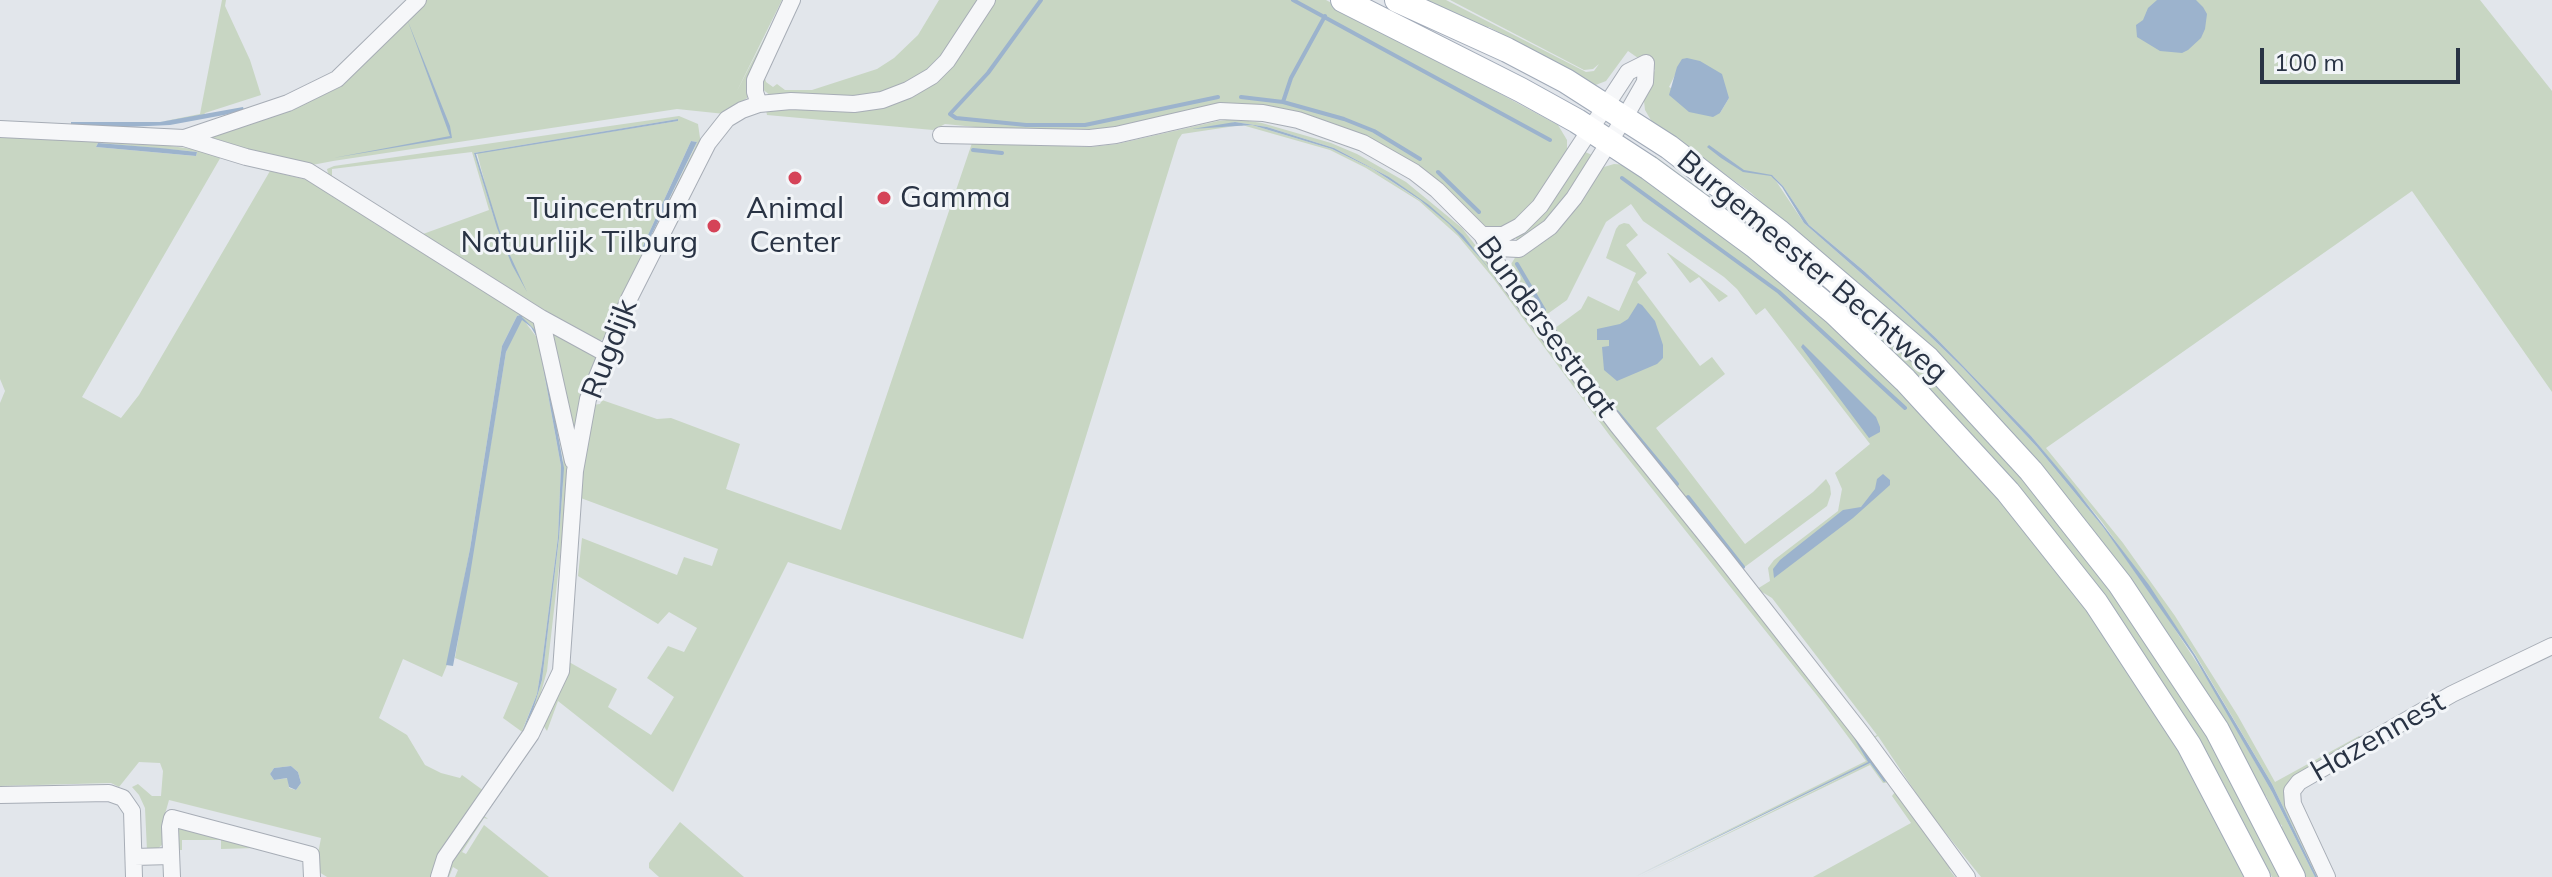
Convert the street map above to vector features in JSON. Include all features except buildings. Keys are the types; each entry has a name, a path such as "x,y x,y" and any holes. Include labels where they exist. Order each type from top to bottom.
{"main road":[{"name":"Burgemeester Bechtweg","path":"1343,0 1453,53 1589,128 1710,211 1835,313 1905,380 2008,492 2096,603 2189,745 2258,877"},
{"name":"Burgemeester Bechtweg","path":"1397,0 1507,50 1566,81 1669,147 1778,231 1928,359 2031,471 2120,584 2217,730 2293,877"}],"street":[{"path":"184,138 288,103 337,79 418,0"},
{"path":"759,104 755,80 792,0"},
{"name":"Rugdijk","path":"439,877 445,858 531,734 561,671 575,471 588,399 629,299 708,143 727,119 759,104 791,101 854,104 882,100 908,90 932,76 947,61 987,0"},
{"name":"Bundersestraat","path":"941,135 1090,138 1220,111 1263,113 1335,132 1383,153 1437,190 1482,235 1503,274 1575,370 1852,722 1967,877"},
{"path":"1482,235 1503,235 1520,226 1553,187 1589,128 1615,111"},
{"path":"1482,235 1491,244 1519,249 1550,227 1574,198 1609,142 1615,111"},
{"path":"0,129 184,138 246,157 308,171 541,318 605,353"},
{"path":"541,318 575,471"},
{"name":"Hazennest","path":"2327,877 2293,804 2292,791 2299,782 2452,694 2552,646"},
{"path":"0,795 109,793 123,798 132,811 134,877"},
{"path":"172,877 172,818 311,855 312,877"},
{"path":"134,857 171,856"}],"green space":[{"path":"222,0 226,0 225,6 250,60 261,95 204,115 160,122 200,114"},
{"path":"427,0 782,0 737,91 784,0 747,98 725,114 677,109 333,161 312,165 309,169 210,137 292,103"},
{"path":"939,0 980,0 952,44 925,71 893,89 859,97 771,96 761,88 764,75 766,82 773,87 777,84 785,90 812,90 877,69 918,35"},
{"path":"994,0 1326,0 1558,125 1567,140 1567,158 1542,196 1510,226 1497,229 1485,226 1471,215 1424,170 1291,112 1148,121 1089,131 1025,132 945,124 933,130 767,115 766,110 908,96"},
{"path":"1418,0 1446,0 1586,72 1594,71 1599,64 1593,69 1584,70 1450,0 2480,0 2552,91 2552,392 2412,191 2046,448 2123,543 2175,616 2275,782 2359,736 2362,738 2284,790 2322,877 2317,877 2272,784 2195,654 2102,522 2031,436 1936,338 1809,225 1772,175 1804,223 1902,309 1963,368 2037,447 2103,527 2212,686 2272,792 2315,877 2300,877 2282,825 2266,796 2258,793 2144,607 1809,245 1750,192 1652,122 1644,101 1646,88 1655,70 1628,51 1606,81 1593,86 1489,27 1480,30","holes":["1675,75 1729,98 1720,113 1669,87"]},
{"path":"679,116 698,124 701,145 606,337 597,343 423,234 489,210 472,152 332,169 332,176 376,205 329,178 327,169","holes":["678,119 477,153 495,221 474,153","691,141 697,142 695,147 646,247 643,246"]},
{"path":"1235,119 1262,123 1357,154 1406,182 1462,228 1892,782 1883,783 1870,765 1639,877 1870,763 1885,781 1848,728 1869,762 1634,877 1866,761 1610,436 1493,278 1458,236 1419,201 1366,168 1330,150 1244,125 1332,149 1373,169 1430,207 1389,177 1334,148 1267,127 1235,122 1218,127 1236,126 1182,134 1178,140 1023,639 788,562 673,792 558,701 547,731 543,725 569,662 617,689 608,707 651,735 674,697 647,678 668,646 684,652 697,628 669,612 658,624 578,576 582,538 677,575 684,557 712,566 718,549 578,497 593,405 600,404 602,400 657,419 671,418 740,444 726,489 841,530 972,143 1090,147 1117,144"},
{"path":"0,133 140,142 193,149 245,158 298,173 323,184 522,307 539,327 570,470 547,671 535,714 525,734 503,718 518,683 455,658 506,352 522,314 517,316 502,346 470,549 447,665 442,677 403,659 379,718 407,735 425,765 441,773 460,778 462,775 484,791 446,847 431,877 327,877 319,872 316,864 321,838 169,800 163,821 162,845 156,850 147,851 145,808 132,787 138,784 152,796 161,796 163,771 160,763 139,762 119,787 111,783 0,786 0,403 5,391 0,379","holes":["98,143 197,152 196,156 96,147","222,155 312,181 270,171 139,395 121,418 82,397","376,220 521,308 518,310 374,223","522,318 540,335 563,459 559,538 542,680 533,710 522,731 537,694 542,663 558,537 561,466 538,339","291,766 298,772 301,783 296,790 289,788 288,778 274,780 270,774 274,768"]},
{"path":"1583,151 1592,155 1564,199 1549,218 1518,242 1514,235"},
{"path":"1655,156 1779,247 1912,359 1954,401 2053,513 2159,658 2222,760 2282,877 2272,877 2215,768 2132,635 2062,541 1993,458 1900,360 1651,160"},
{"path":"1629,165 1667,189 1774,269 1892,373 1983,468 2070,574 2139,673 2204,780 2255,877 1981,877 1928,811 1878,736 1874,738 1932,823 1976,877 1971,877 1871,743 1872,738 1877,735 1772,598 1757,589 1770,581 1768,568 1774,560 1838,511 1842,489 1835,473 1870,444 1765,308 1756,315 1724,277 1643,221 1631,204 1606,222 1567,300 1546,315 1530,305 1507,271 1516,256 1526,254 1558,231 1596,175 1604,167"},
{"path":"1624,223 1629,224 1638,235 1626,245 1647,273 1637,282 1700,366 1712,357 1725,374 1656,428 1745,544 1826,479 1830,486 1827,506 1742,569 1551,331 1581,309 1588,296 1619,311 1636,273 1606,258 1616,229"},
{"path":"1667,253 1728,296 1719,302 1699,277 1690,283"},
{"path":"550,326 599,356 574,443"},
{"path":"1895,792 1963,877 1949,869 1955,877 1813,877 1911,823 1892,796"},
{"path":"483,815 488,819 484,818 462,852 466,854 484,825 549,877 455,877 458,870 453,867 449,877 443,877"},
{"path":"680,822 744,877 659,877 649,868 649,863"},
{"path":"178,827 257,848 221,849 221,840 182,840 182,850 177,850"}],"water":[{"path":"2157,0 2196,0 2203,7 2207,14 2205,29 2201,38 2188,50 2182,53 2160,51 2137,37 2136,25"},
{"path":"407,19 452,138 333,158 450,136"},
{"path":"1682,59 1700,61 1722,74 1729,98 1720,113 1713,117 1689,112 1669,95 1677,67"},
{"path":"243,107 244,110 224,115 170,125 71,125 71,122 160,122"},
{"path":"678,119 476,154 502,238 527,292 497,228 474,153"},
{"path":"1235,122 1267,127 1334,148 1389,177 1429,205 1463,235 1517,305 1449,224 1420,200 1373,169 1332,149 1252,125 1192,129"},
{"path":"691,141 697,142 645,248 643,246"},
{"path":"98,143 197,152 196,156 96,147"},
{"path":"1709,145 1744,170 1772,175 1783,186 1809,225 1936,338 2031,436 2074,487 2149,585 2195,655 2272,784 2317,877 2193,655 2103,527 2037,447 1902,309 1804,223 1782,187 1771,176 1743,172 1707,147"},
{"path":"1638,303 1655,321 1663,345 1663,358 1657,364 1617,381 1604,370 1602,347 1609,346 1609,340 1597,340 1597,329 1628,319"},
{"path":"523,314 522,317 540,335 564,468 559,538 542,680 533,710 522,732 537,694 542,663 558,537 561,466 538,339 522,320 506,352 453,666 446,665 470,549 502,346 517,316"},
{"path":"1803,344 1876,417 1880,432 1869,438 1801,347"},
{"path":"1883,474 1890,480 1890,485 1853,518 1774,578 1773,569 1780,560 1843,510 1861,507"},
{"path":"1848,728 1886,781 1870,763 1635,877 1868,762"},
{"path":"291,766 298,772 301,783 296,790 289,787 287,778 274,780 270,774 274,768"}],"waterway":[{"path":"1041,0 988,73 950,114 956,118 1026,125 1085,125 1218,97"},
{"path":"1293,0 1550,140"},
{"path":"1283,102 1291,78 1325,16"},
{"path":"1241,97 1283,102 1344,119 1374,131 1420,159"},
{"path":"973,150 1002,153"},
{"path":"1438,172 1479,212"},
{"path":"1622,178 1779,292 1905,408"},
{"path":"1517,264 1544,310"},
{"path":"1617,412 1677,484"},
{"path":"1688,497 1743,567"}],"place":[{"name":"Animal Center","path":"795,178"},
{"name":"Gamma","path":"884,198"},
{"name":"Tuincentrum Natuurlijk Tilburg","path":"714,226"}]}
